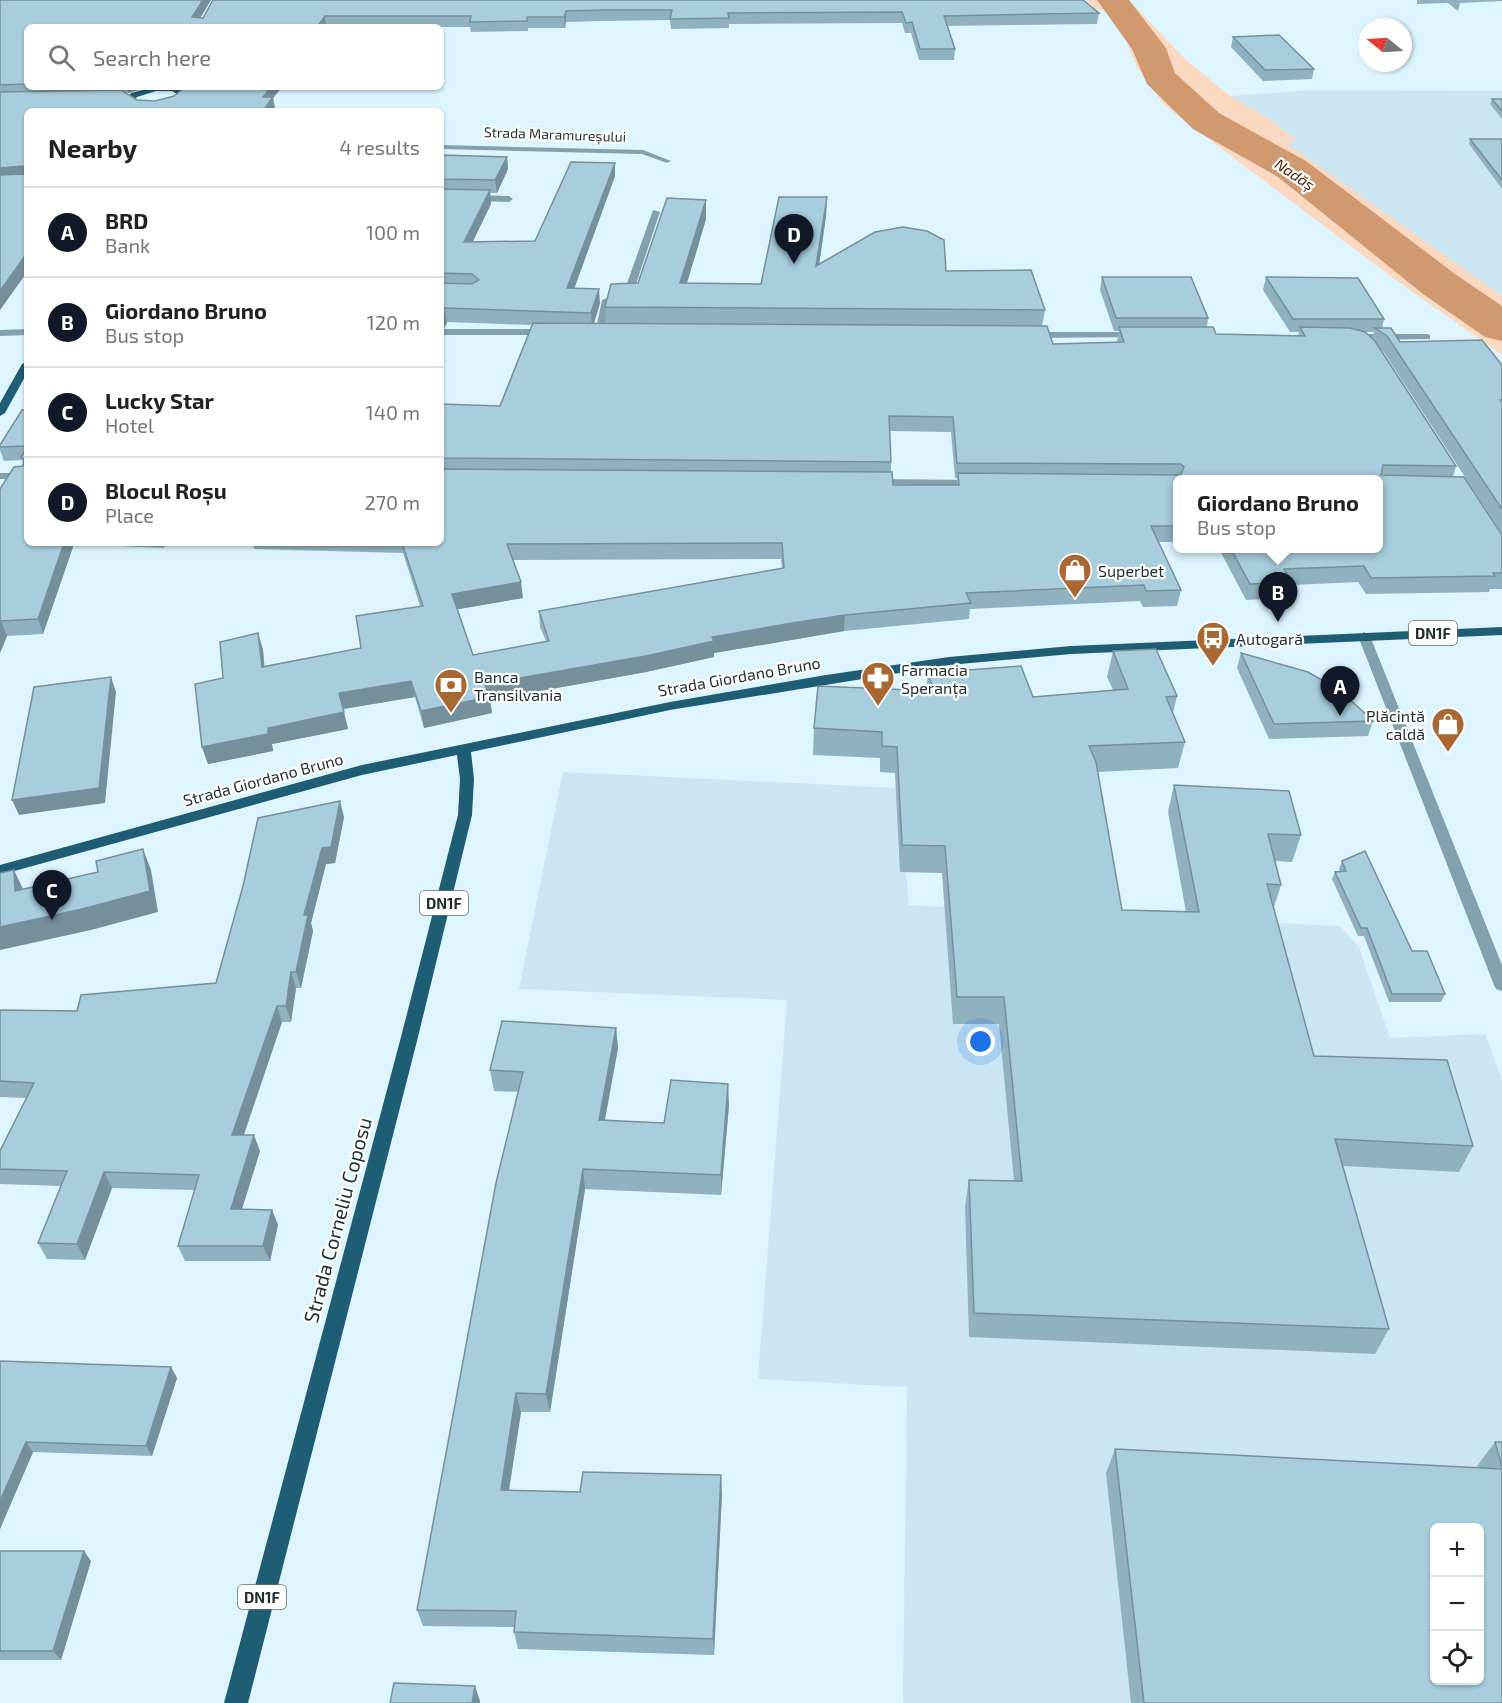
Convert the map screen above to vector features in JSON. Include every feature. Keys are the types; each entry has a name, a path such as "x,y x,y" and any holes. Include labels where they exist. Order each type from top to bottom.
{"main road":[{"path":"150,108 133,104 128,98 153,90"},
{"path":"158,108 172,104 185,96 174,90"},
{"path":"0,413 24,369"},
{"name":"Strada Giordano Bruno","path":"0,870 362,770 670,706 949,661 1071,650 1502,631"},
{"name":"Strada Corneliu Coposu","path":"236,1703 317,1383 407,1058 455,860 465,815 467,779 463,748"}],"street":[{"name":"Strada Maramureșului","path":"444,147 643,152 667,161"},
{"path":"444,197 510,199"},
{"path":"598,332 607,300 623,297 628,293 657,212"},
{"path":"0,333 24,332"},
{"path":"444,332 564,332"},
{"path":"586,332 610,332"},
{"path":"1018,335 1150,336"},
{"path":"1370,348 1365,344 1340,337 1427,337"},
{"path":"0,476 24,476"},
{"path":"857,482 987,483"},
{"path":"1364,636 1502,985"}],"shaded area":[{"path":"1087,0 1129,0 1186,60 1230,96 1266,117 1297,141 1286,143 1502,296 1502,355 1393,278 1165,106 1137,67 1121,28 1107,10 1093,9"},
{"path":"1314,90 1502,91 1502,296 1285,143 1296,140 1266,117 1230,96"},
{"path":"563,772 898,788 909,905 1340,926 1359,947 1390,1038 1485,1034 1502,1079 1502,1703 903,1703 907,1387 758,1379 787,1000 519,989"}],"building":[{"path":"0,0 203,0 192,17 203,18 213,0 1083,0 1099,13 944,16 955,49 920,49 912,22 906,23 902,12 728,13 729,18 670,19 672,10 602,10 566,11 564,17 527,17 527,21 470,22 471,16 325,16 319,24 24,24 24,84 0,85"},
{"path":"1279,35 1314,69 1265,70 1233,37"},
{"path":"121,90 137,100 155,101 174,96 181,90 269,90 263,97 273,97 265,108 24,108 24,170 23,166 0,168 0,92"},
{"path":"1492,99 1502,99 1502,111"},
{"path":"1470,139 1502,139 1502,180"},
{"path":"444,155 507,157 495,180 444,179"},
{"path":"571,162 615,163 567,288 599,289 591,313 444,308 444,283 472,284 479,280 472,274 444,273 444,189 490,190 464,242 535,241"},
{"path":"24,174 24,257 0,291 0,175"},
{"path":"779,197 827,197 816,266 875,232 903,227 927,231 944,240 946,271 1031,270 1045,310 605,307 611,284 638,283 667,198 706,200 680,283 761,284"},
{"path":"1102,277 1191,277 1208,318 1116,318"},
{"path":"1266,277 1358,278 1384,319 1293,319"},
{"path":"533,323 1047,326 1053,344 1124,342 1119,327 1213,327 1216,334 1305,336 1300,327 1350,328 1365,332 1375,341 1456,466 1383,465 1381,475 1181,475 1184,467 1181,464 957,463 953,417 889,416 891,462 444,458 444,404 500,406"},
{"path":"1375,328 1391,328 1400,342 1482,340 1502,365 1502,400 1500,400 1502,402 1502,509 1387,336"},
{"path":"24,410 24,446 0,447 0,445"},
{"path":"24,459 24,546 63,546 38,619 1,621 0,624 0,489 14,467 23,466"},
{"path":"444,469 892,472 893,485 959,485 958,473 1181,475 1173,475 1173,526 1151,526 1181,590 1146,591 1144,585 966,593 971,603 845,615 792,623 712,637 714,641 646,656 485,684 489,697 421,711 411,681 339,693 344,712 268,728 268,734 202,747 195,684 223,678 220,642 258,633 262,667 361,648 356,616 423,606 403,546 444,546","holes":["782,543 784,568 539,611 549,641 473,655 452,594 521,582 507,544"]},
{"path":"1383,475 1464,477 1502,535 1502,573 1493,573 1495,576 1371,578 1364,566 1284,569 1291,582 1250,584 1233,553 1383,553"},
{"path":"1156,649 1177,696 1166,697 1185,742 1089,746 1096,762 1122,910 1199,912 1174,785 1289,791 1301,835 1268,834 1281,885 1267,884 1314,1056 1447,1060 1473,1146 1335,1139 1389,1329 974,1313 969,1180 1022,1181 1004,997 957,997 945,846 902,845 897,747 882,746 882,732 814,728 818,686 934,691 928,673 1021,666 1033,697 1128,689 1113,651"},
{"path":"1241,653 1308,672 1341,691 1373,721 1274,724"},
{"path":"111,677 99,788 12,800 34,687"},
{"path":"340,801 331,847 322,848 304,915 308,915 296,972 291,972 286,1006 277,1006 232,1135 254,1135 231,1209 272,1210 263,1246 178,1246 199,1175 104,1172 77,1244 38,1243 67,1171 0,1169 0,1151 34,1083 0,1081 0,1010 77,1011 81,995 216,983 243,886 258,818"},
{"path":"143,849 150,891 0,927 0,873 14,870 15,891 98,872 96,861"},
{"path":"1365,851 1412,951 1427,951 1445,994 1392,994 1367,928 1361,928 1335,872 1346,871 1342,861"},
{"path":"502,1021 616,1028 599,1120 664,1123 671,1080 728,1084 721,1175 583,1169 546,1394 516,1393 501,1490 580,1492 583,1472 721,1475 713,1639 514,1632 516,1611 417,1610 496,1183 523,1072 490,1070"},
{"path":"0,1361 171,1367 146,1446 26,1442 0,1501"},
{"path":"1495,1442 1502,1442 1502,1467"},
{"path":"1115,1449 1502,1469 1502,1703 1144,1703"},
{"path":"0,1551 84,1551 53,1651 0,1651"},
{"path":"394,1683 475,1686 472,1703 390,1703"}],"waterway":[{"name":"Nadăș","path":"1113,0 1149,48 1159,77 1206,121 1292,169 1439,284 1502,327"}],"place":[{"name":"Blocul Roșu","path":"794,264"},
{"name":"Superbet","path":"1075,599"},
{"name":"Giordano Bruno","path":"1278,622"},
{"name":"Autogară","path":"1213,667"},
{"name":"Farmacia Speranța","path":"878,707"},
{"name":"Banca Transilvania","path":"451,714"},
{"name":"BRD","path":"1340,716"},
{"name":"Plăcintă caldă","path":"1448,753"},
{"name":"Lucky Star","path":"52,920"}]}
